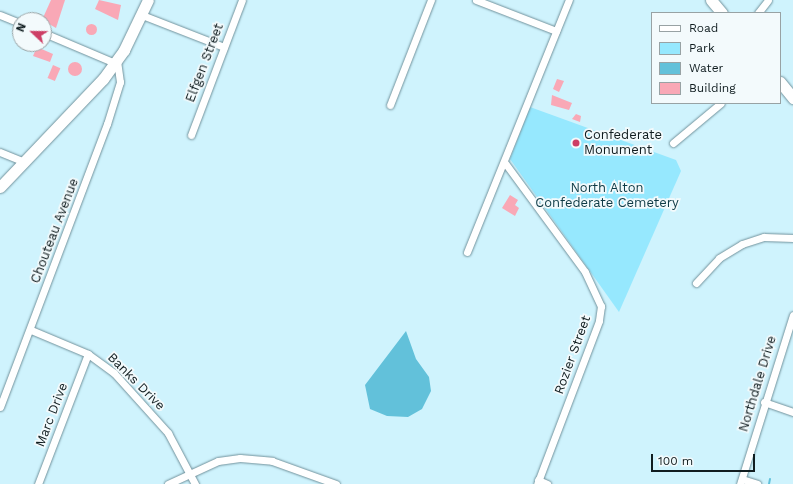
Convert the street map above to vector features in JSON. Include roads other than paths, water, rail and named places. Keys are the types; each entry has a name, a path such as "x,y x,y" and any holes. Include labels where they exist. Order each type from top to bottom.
{"street":[{"path":"0,187 25,162 116,62 142,15 148,0"},
{"name":"Elfgen Street","path":"190,135 242,0"},
{"path":"390,105 432,0"},
{"path":"476,0 556,31"},
{"path":"467,252 505,163 569,0"},
{"path":"711,0 721,12"},
{"path":"759,12 768,0"},
{"path":"0,14 12,19"},
{"path":"142,15 224,47"},
{"path":"52,36 116,62"},
{"name":"Chouteau Avenue","path":"0,407 31,330 107,124 120,82 116,62"},
{"path":"781,83 793,98"},
{"path":"673,143 720,104"},
{"path":"0,152 25,162"},
{"name":"Rozier Street","path":"505,163 585,272 601,306 599,321 537,482"},
{"path":"696,283 719,258 742,244 764,237 793,238"},
{"name":"Northdale Drive","path":"741,481 764,402 793,315"},
{"name":"Banks Drive","path":"31,330 88,354 114,372 156,417 190,472 195,484"},
{"name":"Marc Drive","path":"38,484 88,354"},
{"path":"764,402 793,412"},
{"path":"168,484 190,472 218,461 251,458 336,484"},
{"path":"741,481 758,484"},
{"path":"537,482 547,484"}],"water":[{"path":"406,331 416,359 429,377 431,391 422,409 408,417 387,416 370,409 365,385"}],"waterway":[{"path":"769,484 770,479"}],"place":[{"name":"Confederate Monument","path":"576,143"}],"park label":[{"name":"North Alton Confederate Cemetery","path":"607,196"}]}
